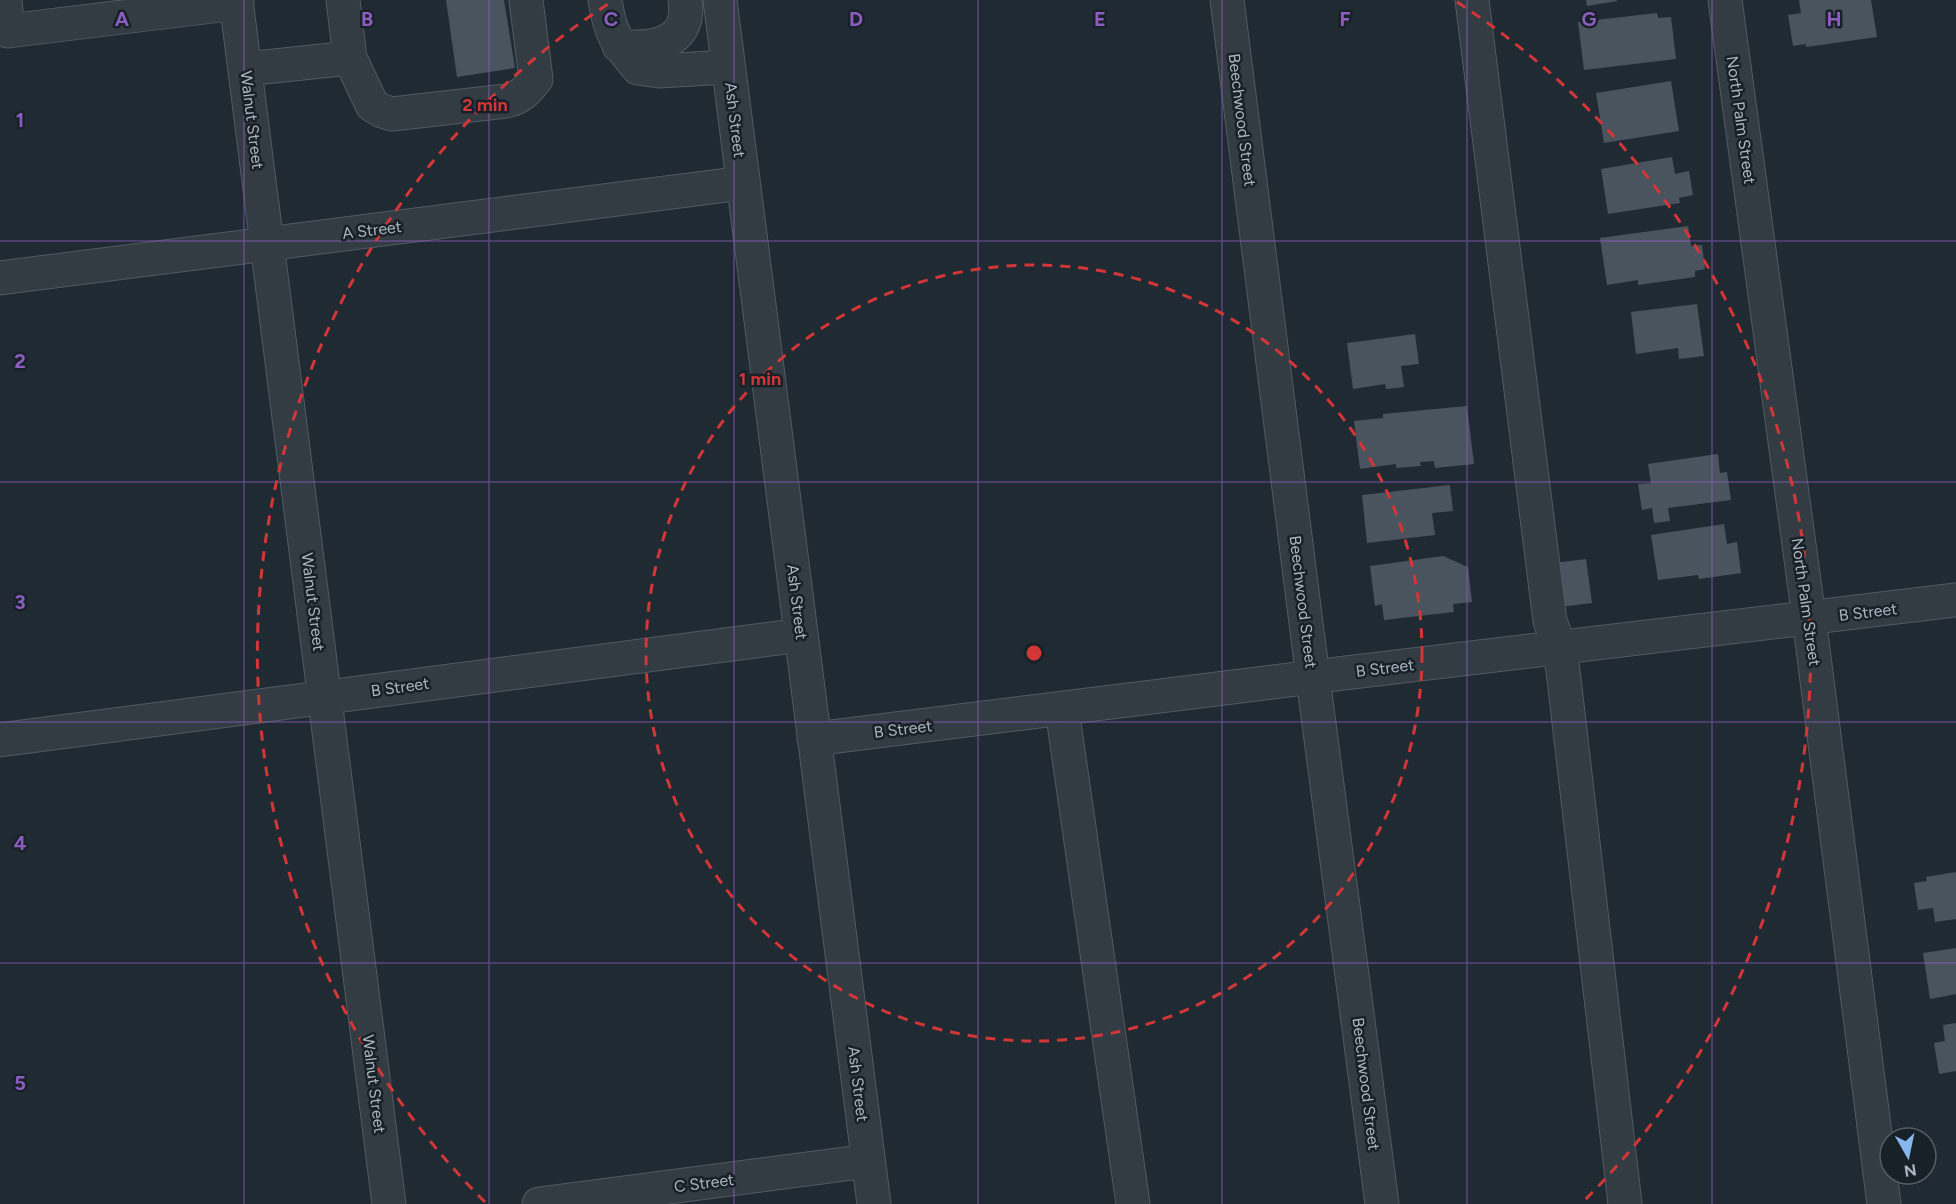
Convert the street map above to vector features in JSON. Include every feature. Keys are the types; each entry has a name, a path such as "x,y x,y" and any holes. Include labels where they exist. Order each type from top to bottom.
{"street":[{"path":"4,0 9,31 237,1"},
{"path":"343,0 350,58 372,105 392,114 517,98 527,91 536,79 526,0"},
{"path":"605,0 609,27 619,46 638,68 659,71 728,67"},
{"path":"619,46 640,48 662,44 676,36 687,9 686,0"},
{"name":"Ash Street","path":"720,0 874,1204"},
{"name":"Beechwood Street","path":"1227,0 1382,1204"},
{"path":"1472,0 1550,621 1560,648 1625,1204"},
{"name":"North Palm Street","path":"1725,0 1809,618 1884,1204"},
{"name":"Walnut Street","path":"237,1 390,1204"},
{"path":"245,69 350,58"},
{"name":"A Street","path":"0,278 743,183"},
{"name":"B Street","path":"814,739 1956,600"},
{"name":"B Street","path":"0,740 801,634"},
{"path":"1062,709 1132,1204"},
{"name":"C Street","path":"539,1204 868,1161"}],"building":[{"path":"446,0 504,0 515,68 457,77"},
{"path":"1586,0 1617,0 1617,1 1587,6"},
{"path":"1799,0 1871,0 1877,37 1806,47 1806,44 1793,46 1788,15 1801,13"},
{"path":"1657,13 1658,18 1671,17 1676,59 1584,70 1578,22"},
{"path":"1671,81 1679,131 1604,143 1596,93"},
{"path":"1672,157 1675,174 1689,171 1693,195 1679,198 1680,203 1608,214 1601,169"},
{"path":"1688,226 1691,246 1702,245 1705,269 1695,271 1695,277 1638,285 1638,280 1607,285 1600,238"},
{"path":"1697,304 1704,356 1679,359 1678,348 1636,354 1631,312"},
{"path":"1415,334 1419,364 1401,366 1404,387 1386,389 1385,384 1353,389 1347,343"},
{"path":"1467,406 1474,464 1435,468 1434,461 1420,462 1421,466 1396,468 1396,464 1360,469 1354,421 1383,418 1383,414"},
{"path":"1718,454 1720,473 1727,472 1731,500 1668,508 1670,521 1654,523 1652,508 1642,510 1638,484 1651,483 1648,464"},
{"path":"1450,485 1453,511 1432,513 1435,535 1367,543 1362,495"},
{"path":"1724,524 1727,544 1737,542 1741,573 1699,579 1698,575 1658,580 1651,535"},
{"path":"1443,556 1468,567 1472,602 1453,604 1454,612 1384,620 1382,604 1375,606 1370,566"},
{"path":"1586,559 1592,603 1560,607 1554,563"},
{"path":"1956,872 1956,919 1935,922 1933,908 1918,910 1914,883 1927,881 1926,877"},
{"path":"1956,948 1956,994 1930,999 1923,953"},
{"path":"1956,1023 1956,1071 1939,1074 1934,1043 1945,1041 1943,1025"}]}
